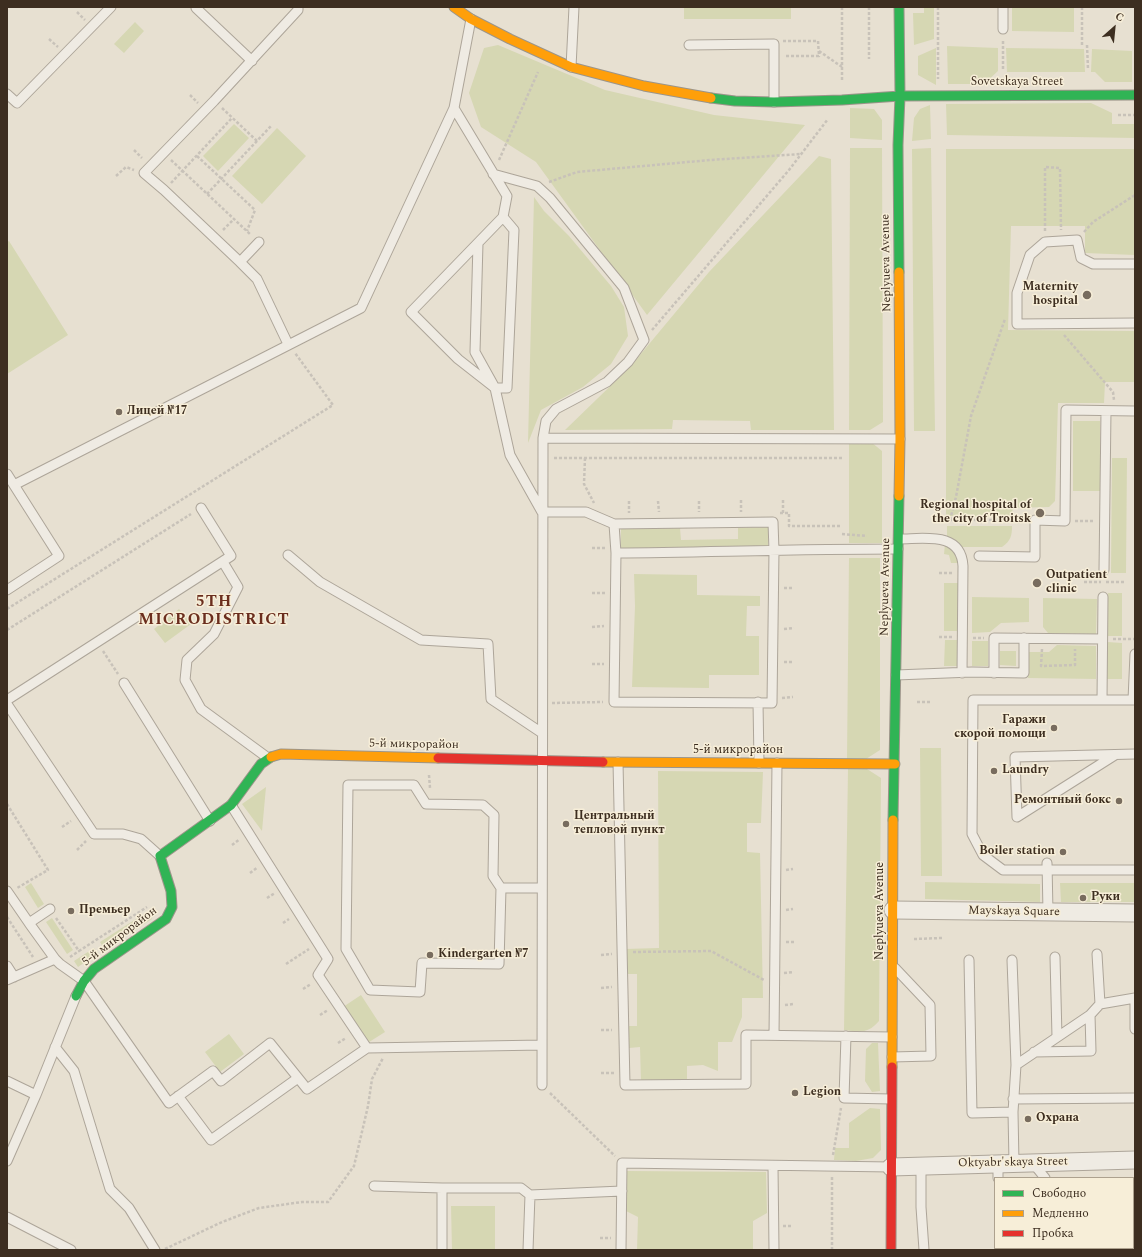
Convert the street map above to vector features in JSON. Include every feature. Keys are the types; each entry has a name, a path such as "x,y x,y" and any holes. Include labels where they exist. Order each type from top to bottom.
{"street":[{"name":"Sovetskaya Street","path":"454,7 510,39 571,67 644,86 698,97 735,101 774,102 842,100 900,96 1135,95"},
{"name":"Neplyueva Avenue","path":"891,1250 893,910 900,439 898,145 900,96 899,7"},
{"name":"5-й микрорайон","path":"268,758 281,754 618,762 895,764"},
{"path":"160,856 231,805 261,764 268,758"},
{"name":"5-й микрорайон","path":"76,996 84,981 94,969 166,919 172,907 171,892 160,856"},
{"name":"Mayskaya Square","path":"893,910 1135,913"},
{"name":"Oktyabr'skaya Street","path":"891,1167 921,1166 1003,1168 1034,1163 1135,1160"}],"lane":[{"path":"7,94 17,103 111,7"},
{"path":"288,344 257,279 216,238 144,173 252,61 298,10 298,7"},
{"path":"571,67 574,7"},
{"path":"1003,7 1003,29"},
{"path":"196,8 252,61"},
{"path":"14,485 361,308 454,108 471,18"},
{"path":"689,45 774,44 774,102"},
{"path":"454,108 507,196 503,217 411,312 458,359 495,388 507,388 514,230 503,217"},
{"path":"493,174 537,186 550,198 624,288 644,340 628,362 607,382 556,409 546,421 543,438 542,1085"},
{"path":"1135,264 1093,264 1081,258 1077,240 1045,242 1030,255 1017,293 1017,324 1135,323"},
{"path":"240,262 259,242"},
{"path":"478,243 475,352 495,388 510,455 542,512"},
{"path":"979,556 1035,557 1035,520 1065,521 1066,410 1135,411"},
{"path":"1104,570 1110,411"},
{"path":"543,438 900,439"},
{"path":"7,474 59,556 7,590"},
{"path":"7,700 231,556 201,508"},
{"path":"542,512 586,512 614,524 773,522 772,703 614,702 616,553 614,524"},
{"path":"899,539 939,539 952,543 957,546 961,552 963,559 962,673"},
{"path":"616,553 899,549"},
{"path":"288,555 320,582 421,640 488,644 491,699 542,733"},
{"path":"223,562 238,587 214,634 187,660 185,680 201,709 268,758"},
{"path":"1102,700 1103,597"},
{"path":"994,673 994,638 1102,639"},
{"path":"896,675 1024,673 1024,638"},
{"path":"1135,654 1134,700 973,700 972,834 983,855 1003,870 1047,867 1135,870"},
{"path":"124,683 210,821"},
{"path":"758,702 759,763"},
{"path":"7,704 94,834 123,834 141,839 160,856"},
{"path":"1115,755 1017,817 1015,757 1135,754"},
{"path":"618,762 625,1085 746,1084 746,1035 892,1037"},
{"path":"774,1035 777,763"},
{"path":"348,785 414,785 426,804 483,805 494,815 493,876 501,888 499,964 422,962 420,992 370,990 346,949 348,785"},
{"path":"231,805 328,959 318,975 366,1048"},
{"path":"1047,867 1048,912"},
{"path":"501,888 542,888"},
{"path":"7,892 55,959 84,981 169,1103 213,1071 221,1080 270,1043 307,1089 366,1048 542,1045"},
{"path":"28,923 50,909"},
{"path":"1097,954 1100,1004"},
{"path":"1055,957 1057,1037"},
{"path":"7,966 11,979 55,959"},
{"path":"969,960 972,1113 1013,1112"},
{"path":"1003,1168 1013,1112 1016,1064 1012,960"},
{"path":"892,1057 931,1056 930,1005 893,966"},
{"path":"7,1161 9,1151 36,1095 54,1047 76,996"},
{"path":"1016,1064 1090,1015 1100,1004 1135,998 1135,1029"},
{"path":"1033,1052 1091,1051 1090,1015"},
{"path":"846,1036 844,1098 892,1099"},
{"path":"54,1047 74,1071 110,1189 129,1208 155,1250"},
{"path":"178,1096 211,1140 298,1078"},
{"path":"7,1081 36,1095"},
{"path":"1013,1099 1135,1098"},
{"path":"1034,1163 1044,1177"},
{"path":"621,1250 622,1164 891,1167"},
{"path":"773,1166 774,1250"},
{"path":"921,1166 921,1207 924,1250"},
{"path":"374,1186 521,1188 530,1195 622,1191"},
{"path":"442,1188 442,1250"},
{"path":"528,1250 530,1195"},
{"path":"7,1217 71,1250"}],"path":[{"path":"644,340 789,170 842,100 842,7"},
{"path":"869,7 869,59"},
{"path":"938,7 938,73"},
{"path":"1082,7 1082,45"},
{"path":"1003,29 1003,69"},
{"path":"774,44 777,41 818,41 819,51 819,56 774,56"},
{"path":"1087,45 1088,69"},
{"path":"819,51 842,67"},
{"path":"493,174 539,71"},
{"path":"214,101 257,141"},
{"path":"1118,115 1135,114"},
{"path":"164,190 232,118"},
{"path":"207,194 271,126"},
{"path":"163,153 259,242"},
{"path":"537,186 577,172 710,160 801,154"},
{"path":"197,156 255,210 247,231"},
{"path":"116,176 126,167 144,173"},
{"path":"1045,242 1045,167 1060,168 1061,241"},
{"path":"1077,240 1093,222 1135,195"},
{"path":"216,238 234,219"},
{"path":"950,520 956,497 971,416 1001,326 1017,293"},
{"path":"1055,324 1113,392 1110,411"},
{"path":"7,609 333,405 288,344"},
{"path":"543,458 842,458"},
{"path":"783,500 783,513"},
{"path":"7,630 201,508"},
{"path":"938,521 1035,520"},
{"path":"1065,521 1105,521"},
{"path":"1042,638 1041,666 1075,666 1075,639"},
{"path":"1102,639 1135,639"},
{"path":"97,642 124,683"},
{"path":"542,703 614,702"},
{"path":"917,702 930,702"},
{"path":"7,804 48,870 7,892"},
{"path":"50,909 79,951 146,907"},
{"path":"7,917 39,966"},
{"path":"914,939 942,938 942,940"},
{"path":"286,964 318,943"},
{"path":"622,952 711,951 775,986"},
{"path":"162,1250 222,1222 259,1208 302,1202 328,1202 354,1166 368,1106 372,1079 383,1060 383,1048"},
{"path":"542,1085 622,1164"}],"green space":[{"path":"684,7 791,7 791,19 684,19"},
{"path":"924,7 934,7 934,39 914,45 913,13 924,13"},
{"path":"1012,7 1074,7 1074,32 1012,31"},
{"path":"135,22 144,31 124,53 114,44"},
{"path":"498,45 605,90 714,115 805,125 647,315 536,162 481,127 469,93 484,48"},
{"path":"947,46 998,48 998,71 984,84 948,84"},
{"path":"936,48 936,85 918,75 918,56"},
{"path":"1006,48 1084,49 1085,72 1007,72"},
{"path":"1092,49 1132,51 1132,82 1105,82 1095,72 1091,72"},
{"path":"1091,103 1112,113 1112,124 1135,124 1135,138 947,135 946,104"},
{"path":"930,105 931,139 912,141 914,118 920,109"},
{"path":"850,108 874,109 882,120 882,140 850,138"},
{"path":"234,124 249,138 218,171 203,156"},
{"path":"277,128 306,156 262,204 232,176"},
{"path":"850,148 882,148 883,422 870,430 849,430"},
{"path":"931,148 935,431 914,431 912,149"},
{"path":"946,149 1135,149 1135,255 1085,253 1085,226 1011,226 1008,330 1135,331 1135,382 1105,382 1104,403 1058,403 1055,501 1049,507 1013,508 1011,517 946,516"},
{"path":"819,156 831,159 834,430 751,430 750,421 673,420 672,429 565,430 630,367 709,272"},
{"path":"534,197 544,211 569,236 611,286 624,307 628,336 611,364 583,387 541,410 528,443"},
{"path":"9,241 68,335 7,374 7,242"},
{"path":"1073,421 1100,421 1100,491 1073,491"},
{"path":"871,442 882,451 882,543 849,543 849,443"},
{"path":"1112,458 1127,458 1126,573 1111,573"},
{"path":"947,526 1012,526 1012,529 1009,540 1002,547 962,547 955,540 947,537"},
{"path":"768,527 768,547 621,550 621,529 680,528 681,540 738,539 738,528"},
{"path":"945,544 956,552 959,563 951,563 949,555 944,554"},
{"path":"849,558 880,558 880,750 866,759 847,759"},
{"path":"634,574 697,575 697,595 760,596 760,606 747,606 746,636 759,636 759,675 709,675 709,688 632,687 635,606"},
{"path":"944,583 958,583 957,631 944,631"},
{"path":"1108,593 1122,593 1122,636 1107,636"},
{"path":"972,597 1029,598 1029,622 1001,623 990,632 972,633"},
{"path":"1043,598 1097,599 1096,634 1048,633 1043,627"},
{"path":"179,609 191,624 165,643 154,629"},
{"path":"945,640 957,640 957,666 944,666"},
{"path":"972,641 988,641 988,666 972,666"},
{"path":"1107,642 1122,643 1122,679 1107,679"},
{"path":"1057,645 1096,646 1096,679 1028,678 1029,652 1049,652"},
{"path":"1000,651 1016,651 1016,666 1000,665"},
{"path":"920,748 941,748 942,876 921,876"},
{"path":"848,769 867,769 881,778 879,1021 871,1028 863,1031 844,1030"},
{"path":"658,771 763,772 761,823 747,823 747,852 760,853 763,998 742,998 742,1017 732,1042 718,1042 718,1071 703,1065 687,1066 687,1080 641,1082 640,1047 629,1048 626,1026 637,1026 637,974 625,974 625,949 659,948"},
{"path":"266,787 262,831 242,804"},
{"path":"925,882 1040,884 1040,902 925,899"},
{"path":"31,883 44,904 38,908 25,887"},
{"path":"1060,883 1135,883 1135,902 1061,902"},
{"path":"147,912 152,919 104,949 100,942"},
{"path":"52,918 73,950 67,954 46,922"},
{"path":"94,948 98,953 78,967 74,961"},
{"path":"361,995 385,1032 366,1044 343,1007"},
{"path":"229,1034 244,1054 220,1072 205,1052"},
{"path":"872,1043 878,1043 880,1091 872,1092 865,1081 866,1049"},
{"path":"870,1108 880,1109 881,1150 873,1158 856,1161 834,1160 835,1148 849,1148 849,1123"},
{"path":"627,1171 766,1172 767,1213 753,1221 753,1250 637,1250 638,1217 626,1211"},
{"path":"451,1206 495,1206 495,1250 452,1250"}],"traffic: fast":[{"path":"899,7 899,272"},
{"path":"711,98 735,101 774,102 842,100 900,96 1135,95"},
{"path":"893,820 899,496"},
{"path":"76,996 84,981 94,969 166,919 172,907 171,891 160,856 231,805 261,764 271,757"}],"traffic: slow":[{"path":"454,7 471,19 571,67 644,86 711,98"},
{"path":"899,272 899,496"},
{"path":"271,757 281,754 438,758"},
{"path":"603,762 895,764"},
{"path":"892,1067 893,820"}],"traffic: jam":[{"path":"438,758 603,762"},
{"path":"891,1250 892,1067"}],"place":[{"name":"Maternity hospital","path":"1087,295"},
{"name":"Лицей №17","path":"119,412"},
{"name":"Regional hospital of the city of Troitsk","path":"1040,513"},
{"name":"Outpatient clinic","path":"1037,583"},
{"name":"Гаражи скорой помощи","path":"1054,728"},
{"name":"Laundry","path":"994,771"},
{"name":"Ремонтный бокс","path":"1119,801"},
{"name":"Центральный тепловой пункт","path":"566,824"},
{"name":"Boiler station","path":"1063,852"},
{"name":"Руки","path":"1083,898"},
{"name":"Премьер","path":"71,911"},
{"name":"Kindergarten №7","path":"430,955"},
{"name":"Legion","path":"795,1093"},
{"name":"Охрана","path":"1028,1119"}],"district":[{"name":"5TH MICRODISTRICT","path":"214,612"}]}
